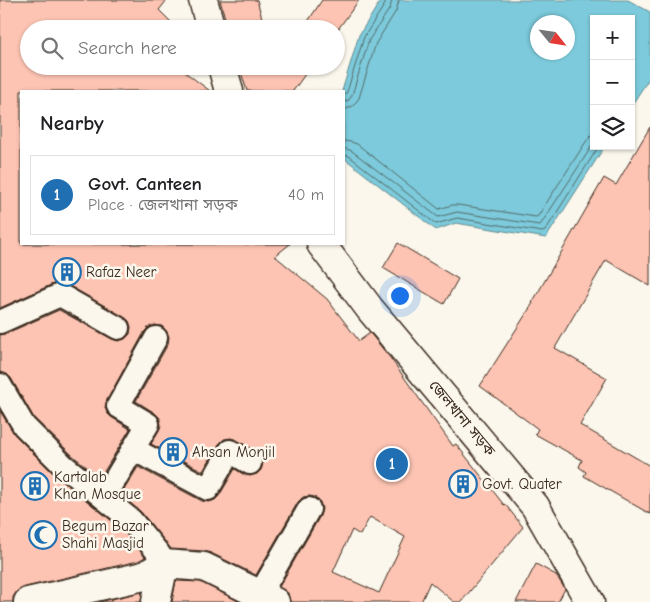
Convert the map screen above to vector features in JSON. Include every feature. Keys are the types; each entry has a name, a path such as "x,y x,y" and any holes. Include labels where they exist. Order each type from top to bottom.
{"street":[{"path":"203,0 209,20"},
{"path":"225,75 229,90"},
{"name":"জেলখানা সড়ক","path":"322,245 370,309 535,506 590,602"},
{"path":"0,322 60,295 118,328"},
{"path":"104,498 148,424 118,406 156,338"},
{"path":"0,385 24,426 63,465 131,520 159,554 164,564 156,602"},
{"path":"133,449 208,489 230,451 250,463"},
{"path":"28,602 144,576 164,564 204,567 267,598 309,509"}],"water":[{"path":"381,0 628,0 650,12 650,77 635,100 635,15 590,15 590,150 602,150 546,238 456,223 436,230 345,159 345,90 342,90 359,35"}],"building":[{"path":"0,0 167,0 159,10 169,20 20,20 20,75 189,75 209,90 20,90 20,245 289,245 275,256 327,299 359,341 370,333 391,359 453,446 456,444 523,527 461,602 454,602 430,582 421,602 290,602 288,593 279,587 320,516 322,509 320,502 315,497 303,497 298,502 256,575 205,551 171,549 141,512 121,495 138,467 202,501 209,502 219,496 235,469 250,476 257,474 261,470 263,463 261,456 237,440 231,438 224,439 203,471 151,444 161,425 160,418 136,401 168,344 169,337 167,332 162,326 155,325 145,331 107,400 105,407 107,413 130,429 100,478 72,455 34,418 11,378 7,374 0,372 0,335 59,310 118,341 125,339 130,334 131,327 129,321 124,317 66,284 61,282 0,308","holes":["370,517 405,537 379,593 333,572 352,530 360,535"]},
{"path":"220,0 257,0 263,20 226,20"},
{"path":"322,0 359,0 345,20 309,20"},
{"path":"242,75 305,75 294,90 247,90"},
{"path":"650,127 650,286 606,260 555,348 607,378 580,425 650,466 650,514 584,476 586,472 579,467 582,460 535,434 538,429 480,386 533,303 604,178 616,185"},
{"path":"398,243 458,279 444,304 383,268"},
{"name":"Kartalab Khan Mosque","path":"0,411 15,435 55,475 122,529 145,557 138,561 25,587 17,591 13,597 13,602 0,602"},
{"path":"536,564 556,575 565,589 558,602 516,602"},
{"path":"176,581 200,582 240,602 172,602"},
{"path":"142,592 141,602 99,602"}],"place":[{"name":"Rafaz Neer","path":"67,272"},
{"name":"Ahsan Monjil","path":"173,452"},
{"name":"Govt. Canteen","path":"392,464"},
{"name":"Govt. Quater","path":"463,484"},
{"name":"Kartalab Khan Mosque","path":"35,486"},
{"name":"Begum Bazar Shahi Masjid","path":"43,535"}]}
